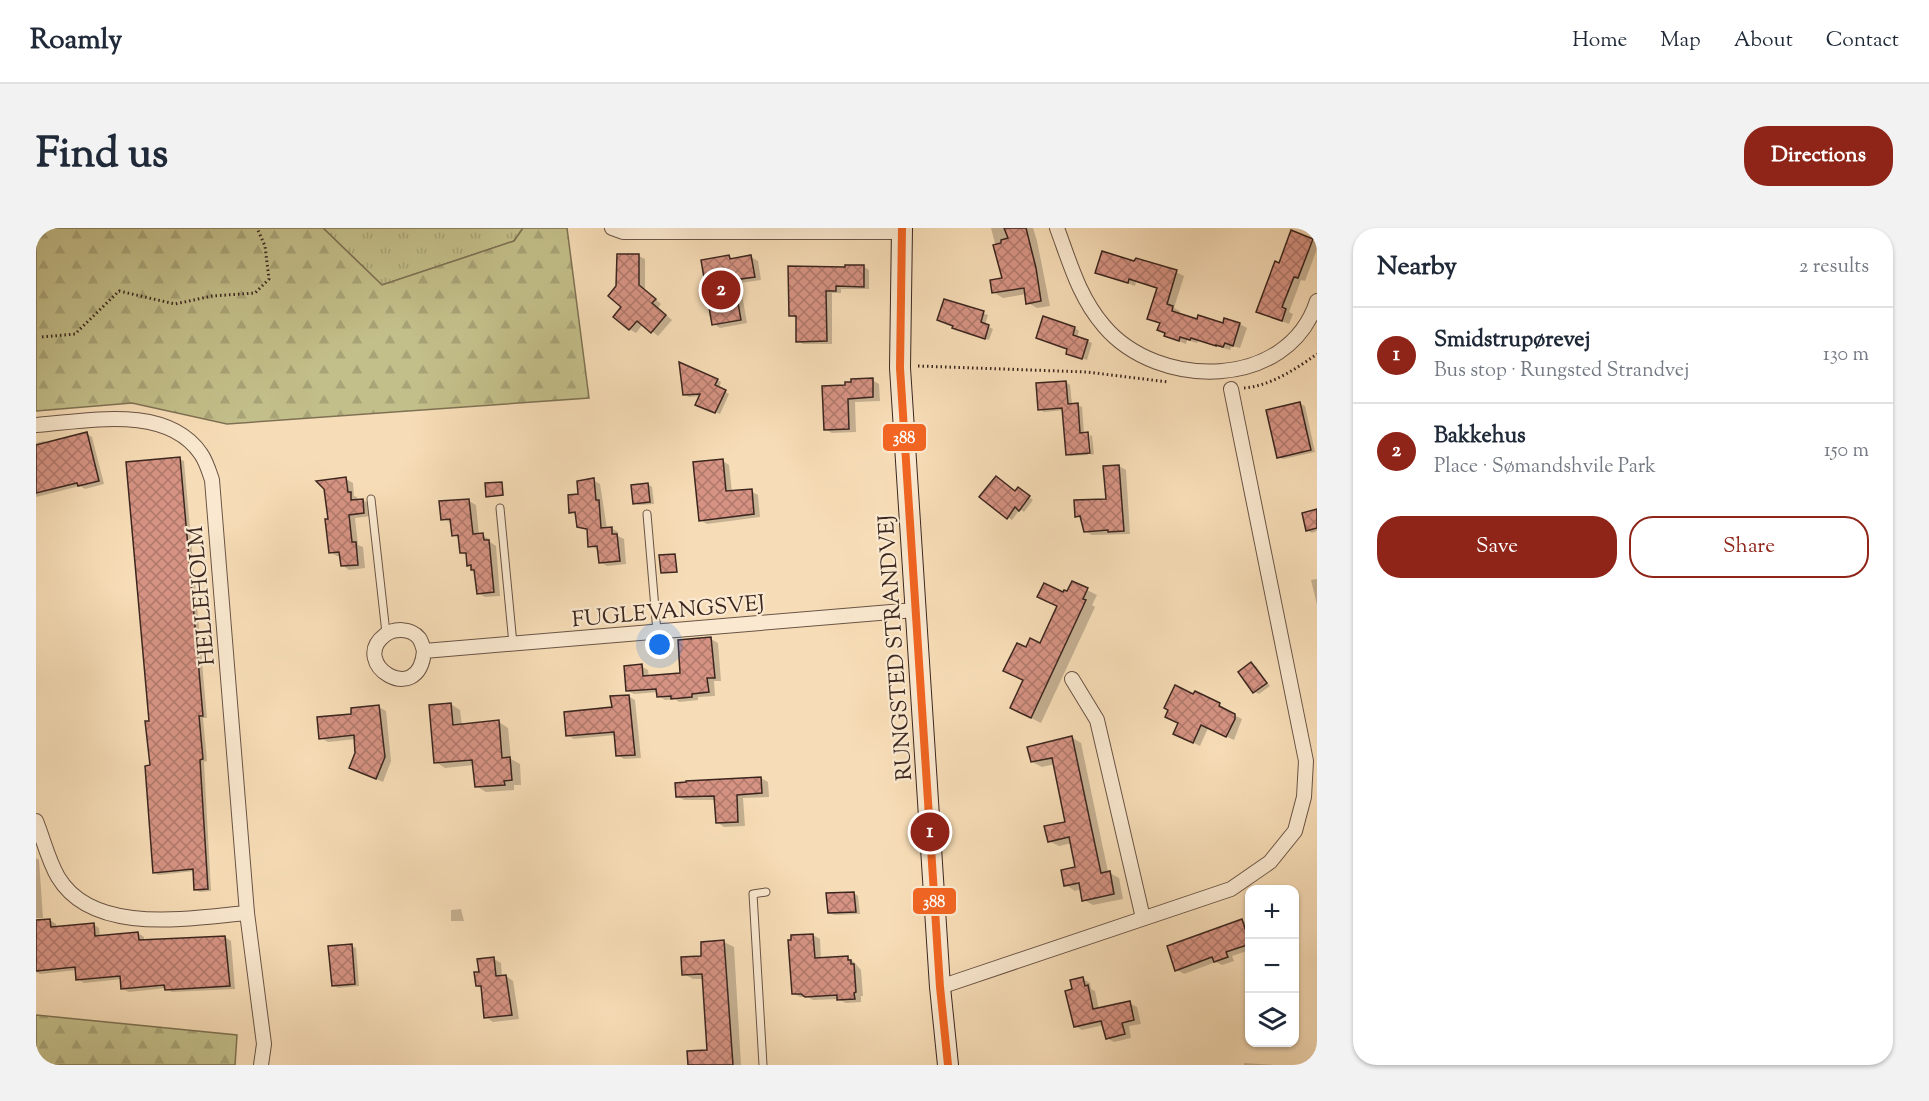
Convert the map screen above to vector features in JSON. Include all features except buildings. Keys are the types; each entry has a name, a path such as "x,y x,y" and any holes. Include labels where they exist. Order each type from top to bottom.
{"main road":[{"name":"RUNGSTED STRANDVEJ","path":"902,230 900,366 940,987 948,1065"}],"street":[{"path":"612,228 623,232 902,230"},
{"path":"1057,228 1083,299 1105,328 1125,345 1153,361 1173,368 1202,372 1234,371 1261,364 1284,348 1302,330 1317,301"},
{"path":"940,987 1231,889 1270,862 1295,831 1304,796 1306,761 1231,389"},
{"name":"HELLEHOLM","path":"36,425 113,420 149,421 172,428 190,441 203,455 212,480 247,913 264,1044 261,1065"},
{"name":"FUGLEVANGSVEJ","path":"424,651 915,610"},
{"path":"400,629 411,632 419,639 424,651 423,662 419,670 410,677 400,679 389,677 381,671 376,662 375,651 378,641 386,633 400,629"},
{"path":"1072,679 1097,720 1143,918"},
{"path":"36,820 58,876 75,897 98,910 128,918 176,920 247,913"}],"lane":[{"path":"371,499 386,633"},
{"path":"500,508 513,644"},
{"path":"647,514 657,632"},
{"path":"763,1065 753,894 766,892"}],"path":[{"path":"42,337 75,334 119,291 175,304 212,296 255,293 269,279 265,246 257,228"},
{"path":"1231,389 1258,387 1298,368 1317,354"},
{"path":"900,366 1087,372 1173,383"}],"green space":[{"path":"36,228 323,228 382,285 514,241 523,228 567,228 589,398 227,424 132,403 36,411"},
{"path":"323,228 523,228 514,241 382,285"},
{"path":"36,1015 237,1035 235,1065 50,1065 36,1063"}],"transit line":[{"name":"388","path":"902,228 900,368 940,987 948,1065"}],"place":[{"name":"Bakkehus","path":"721,290"},
{"name":"Smidstrupørevej","path":"930,832"}]}
